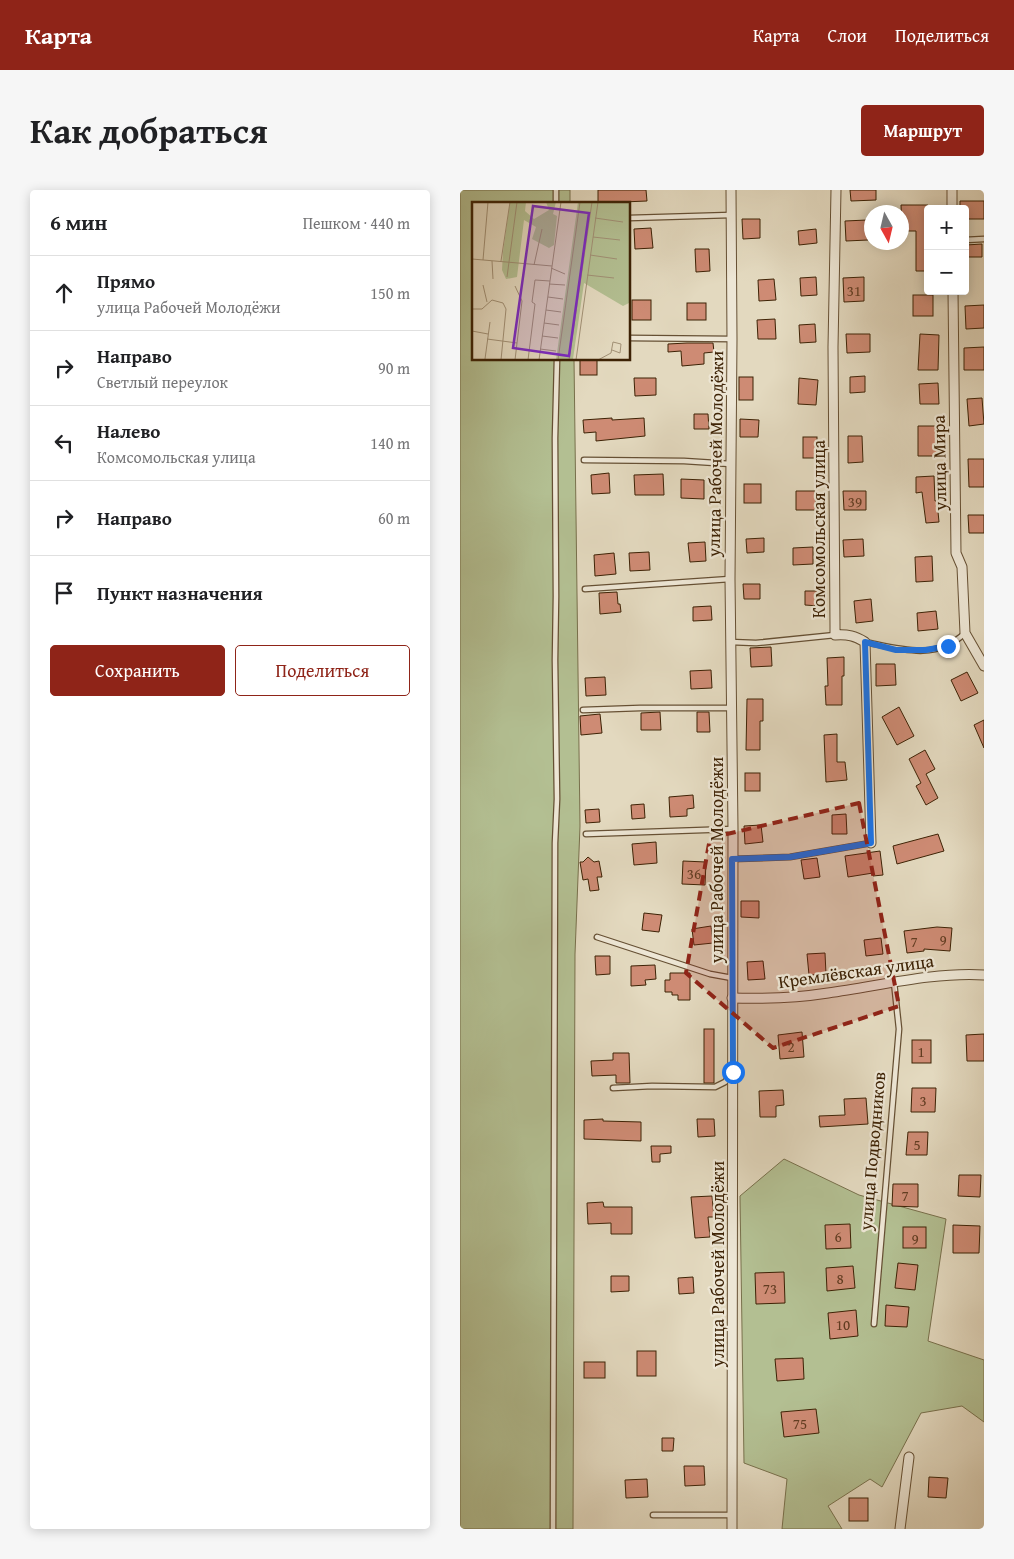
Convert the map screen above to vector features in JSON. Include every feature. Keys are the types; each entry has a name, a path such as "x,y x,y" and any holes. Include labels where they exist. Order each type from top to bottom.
{"street":[{"name":"улица Рабочей Молодёжи","path":"731,190 730,642 733,829 732,1529"},
{"name":"Комсомольская улица","path":"836,190 833,347 835,635 856,636 865,642"},
{"path":"952,190 952,205"},
{"name":"улица Мира","path":"952,295 956,553 962,567 965,632"},
{"path":"965,632 984,666"},
{"path":"865,642 871,843"},
{"name":"Кремлёвская улица","path":"732,998 767,999 828,994 894,981 963,974 984,975"},
{"path":"900,1529 909,1457"}],"lane":[{"path":"630,218 732,215"},
{"path":"969,240 984,239"},
{"path":"630,338 732,339"},
{"path":"553,1529 556,799 555,438 557,360"},
{"path":"584,460 684,461 731,464"},
{"path":"585,589 730,579"},
{"path":"865,642 896,650 926,650 948,646 965,632"},
{"path":"730,642 756,643 835,635"},
{"path":"584,710 731,708"},
{"path":"586,834 733,829"},
{"path":"732,859 790,857 871,843"},
{"path":"597,937 710,974 732,978"},
{"name":"улица Подводников","path":"874,1324 899,1029 894,981"},
{"path":"613,1088 652,1086 716,1087 725,1082 733,1072"},
{"path":"653,1515 732,1515"}],"highlighted area":[{"path":"859,803 899,1006 773,1048 686,973 710,838"}],"green space":[{"path":"460,190 570,190 570,202 472,202 472,360 574,360 580,826 575,954 573,1529 460,1529"},
{"path":"784,1159 859,1195 946,1219 928,1341 984,1360 984,1422 962,1406 921,1413 882,1487 870,1479 828,1506 842,1529 782,1529 787,1479 744,1463 740,1196"}],"building":[{"path":"598,190 646,190 647,201 598,202"},
{"path":"850,190 876,190 876,200 851,201"},
{"path":"960,201 984,201 984,219 969,219 969,205 960,205"},
{"path":"909,205 924,205 924,271 916,271 916,231 909,231"},
{"path":"742,219 760,219 760,238 743,239"},
{"path":"864,220 864,240 846,241 845,221"},
{"path":"651,228 653,248 635,249 634,229"},
{"path":"816,229 817,243 799,245 798,231"},
{"path":"982,244 982,257 969,257 969,245"},
{"path":"695,249 709,249 710,271 696,272"},
{"path":"816,277 817,295 801,296 800,278"},
{"path":"864,277 864,301 844,302 843,278"},
{"path":"774,279 776,300 759,301 758,280"},
{"path":"913,295 933,295 933,316 913,316"},
{"path":"632,300 651,300 651,320 632,320"},
{"path":"687,303 706,303 706,320 687,320"},
{"path":"984,305 984,328 966,329 965,306"},
{"path":"775,319 776,339 758,339 757,320"},
{"path":"815,324 816,342 800,343 799,325"},
{"path":"846,334 870,334 870,352 847,353"},
{"path":"920,334 939,335 938,370 918,370"},
{"path":"713,343 714,352 704,353 704,364 682,366 681,351 668,352 668,344"},
{"path":"984,347 984,370 964,370 964,348"},
{"path":"580,360 597,360 597,375 580,375"},
{"path":"865,376 865,392 850,393 850,377"},
{"path":"739,377 753,377 753,400 739,400"},
{"path":"634,378 656,378 656,395 635,396"},
{"path":"799,378 818,380 816,405 798,404"},
{"path":"938,383 939,404 920,404 919,384"},
{"path":"982,398 984,424 969,426 967,399"},
{"path":"694,414 708,414 709,429 694,429"},
{"path":"612,418 612,420 644,418 645,436 596,441 596,432 584,433 583,420"},
{"path":"740,419 759,420 758,437 740,437"},
{"path":"918,426 937,426 938,456 918,456"},
{"path":"848,436 862,436 863,462 848,463"},
{"path":"803,437 817,437 817,458 803,458"},
{"path":"968,459 984,459 984,487 969,487"},
{"path":"609,473 610,493 592,494 591,475"},
{"path":"663,474 664,495 635,495 634,475"},
{"path":"934,476 935,501 937,501 939,522 926,523 922,492 916,493 916,477"},
{"path":"681,479 704,480 704,499 681,498"},
{"path":"744,484 761,484 761,503 744,503"},
{"path":"796,491 815,491 816,510 796,510"},
{"path":"843,491 866,491 866,510 844,510"},
{"path":"968,515 984,515 984,533 969,533"},
{"path":"764,538 764,552 747,553 746,539"},
{"path":"863,539 864,556 844,557 843,540"},
{"path":"705,542 706,561 690,562 688,543"},
{"path":"813,547 813,564 793,565 793,548"},
{"path":"649,552 650,570 630,571 629,553"},
{"path":"614,553 616,574 595,576 594,555"},
{"path":"932,556 933,581 916,582 915,557"},
{"path":"743,584 760,584 760,599 744,599"},
{"path":"805,591 820,591 819,606 805,605"},
{"path":"617,592 621,612 600,614 599,593"},
{"path":"871,599 873,621 856,623 854,601"},
{"path":"711,606 712,620 693,621 693,607"},
{"path":"936,611 938,629 918,631 917,613"},
{"path":"771,647 772,666 751,667 750,648"},
{"path":"844,657 842,705 826,705 825,686 828,686 827,658"},
{"path":"876,664 895,664 896,685 876,686"},
{"path":"711,670 712,688 691,689 690,671"},
{"path":"967,672 978,693 961,701 951,680"},
{"path":"605,677 606,695 586,696 585,678"},
{"path":"747,699 763,699 763,721 760,721 760,750 746,750"},
{"path":"899,707 914,736 897,745 882,717"},
{"path":"660,712 661,730 641,730 641,713"},
{"path":"697,712 709,712 710,732 697,732"},
{"path":"600,714 602,733 581,735 580,716"},
{"path":"984,720 984,748 974,725"},
{"path":"837,734 837,762 845,762 847,780 826,782 824,735"},
{"path":"925,750 935,769 926,774 938,798 926,805 916,786 921,783 909,759"},
{"path":"745,773 760,773 760,791 745,791"},
{"path":"693,795 694,808 687,809 687,816 670,817 669,797"},
{"path":"644,804 645,818 632,819 631,805"},
{"path":"599,809 600,822 586,823 585,810"},
{"path":"846,814 847,834 832,834 832,815"},
{"path":"761,825 763,842 745,844 744,826"},
{"path":"938,834 944,851 897,864 893,846"},
{"path":"656,842 657,863 634,865 632,844"},
{"path":"880,851 883,875 873,876 873,873 848,877 845,856"},
{"path":"588,857 594,862 599,861 602,877 597,877 599,890 590,891 588,879 583,880 580,862 583,862"},
{"path":"817,858 820,877 804,879 801,860"},
{"path":"683,861 706,862 705,885 682,884"},
{"path":"741,901 759,901 759,918 741,917"},
{"path":"644,913 662,915 659,932 642,930"},
{"path":"711,926 713,943 694,945 692,929"},
{"path":"937,927 952,928 950,951 924,949 924,951 907,953 904,931"},
{"path":"881,938 883,954 866,956 864,940"},
{"path":"825,953 826,974 809,975 807,954"},
{"path":"595,956 610,956 610,974 596,975"},
{"path":"763,961 765,979 748,980 747,962"},
{"path":"655,965 656,979 645,980 646,985 631,986 631,966"},
{"path":"670,973 690,973 690,1000 678,1000 678,995 672,995 672,992 665,992 665,980 670,980"},
{"path":"704,1029 714,1029 714,1083 704,1083"},
{"path":"802,1032 804,1057 780,1059 778,1035"},
{"path":"984,1034 984,1061 967,1061 966,1035"},
{"path":"912,1040 931,1040 931,1063 912,1063"},
{"path":"613,1053 629,1053 630,1083 616,1083 616,1075 592,1076 591,1061 613,1060"},
{"path":"912,1088 936,1088 935,1112 911,1112"},
{"path":"783,1090 784,1105 776,1106 776,1117 760,1117 759,1091"},
{"path":"866,1098 868,1124 820,1127 819,1116 845,1115 844,1099"},
{"path":"603,1119 603,1121 641,1122 641,1141 584,1139 584,1120"},
{"path":"697,1119 714,1119 715,1136 698,1137"},
{"path":"908,1132 928,1132 927,1155 906,1155"},
{"path":"651,1146 671,1146 671,1153 660,1154 660,1162 652,1162"},
{"path":"959,1175 981,1175 980,1197 958,1196"},
{"path":"893,1184 918,1184 918,1207 892,1206"},
{"path":"712,1196 714,1217 708,1217 710,1237 695,1238 691,1197"},
{"path":"603,1202 604,1207 632,1207 632,1234 611,1234 611,1223 588,1224 587,1203"},
{"path":"850,1224 851,1248 826,1249 825,1225"},
{"path":"953,1225 980,1226 979,1253 953,1253"},
{"path":"903,1227 926,1227 926,1248 903,1248"},
{"path":"898,1263 918,1265 915,1290 895,1288"},
{"path":"853,1266 855,1288 827,1291 826,1268"},
{"path":"784,1272 785,1303 756,1304 755,1273"},
{"path":"611,1276 629,1276 629,1291 611,1292"},
{"path":"693,1277 694,1293 679,1294 678,1278"},
{"path":"886,1305 909,1307 907,1327 885,1326"},
{"path":"856,1310 858,1336 830,1339 828,1313"},
{"path":"637,1351 656,1351 656,1376 637,1376"},
{"path":"803,1358 804,1379 777,1381 775,1359"},
{"path":"584,1362 605,1362 605,1378 584,1378"},
{"path":"816,1409 819,1433 784,1437 781,1412"},
{"path":"662,1438 674,1438 673,1451 662,1451"},
{"path":"684,1466 704,1466 705,1485 685,1486"},
{"path":"929,1477 948,1478 946,1498 928,1497"},
{"path":"647,1479 648,1497 626,1498 625,1480"},
{"path":"849,1498 868,1498 868,1521 849,1521"}],"route":[{"path":"733,1072 732,859 790,857 871,843 865,642 896,650 926,650 948,646"}]}
